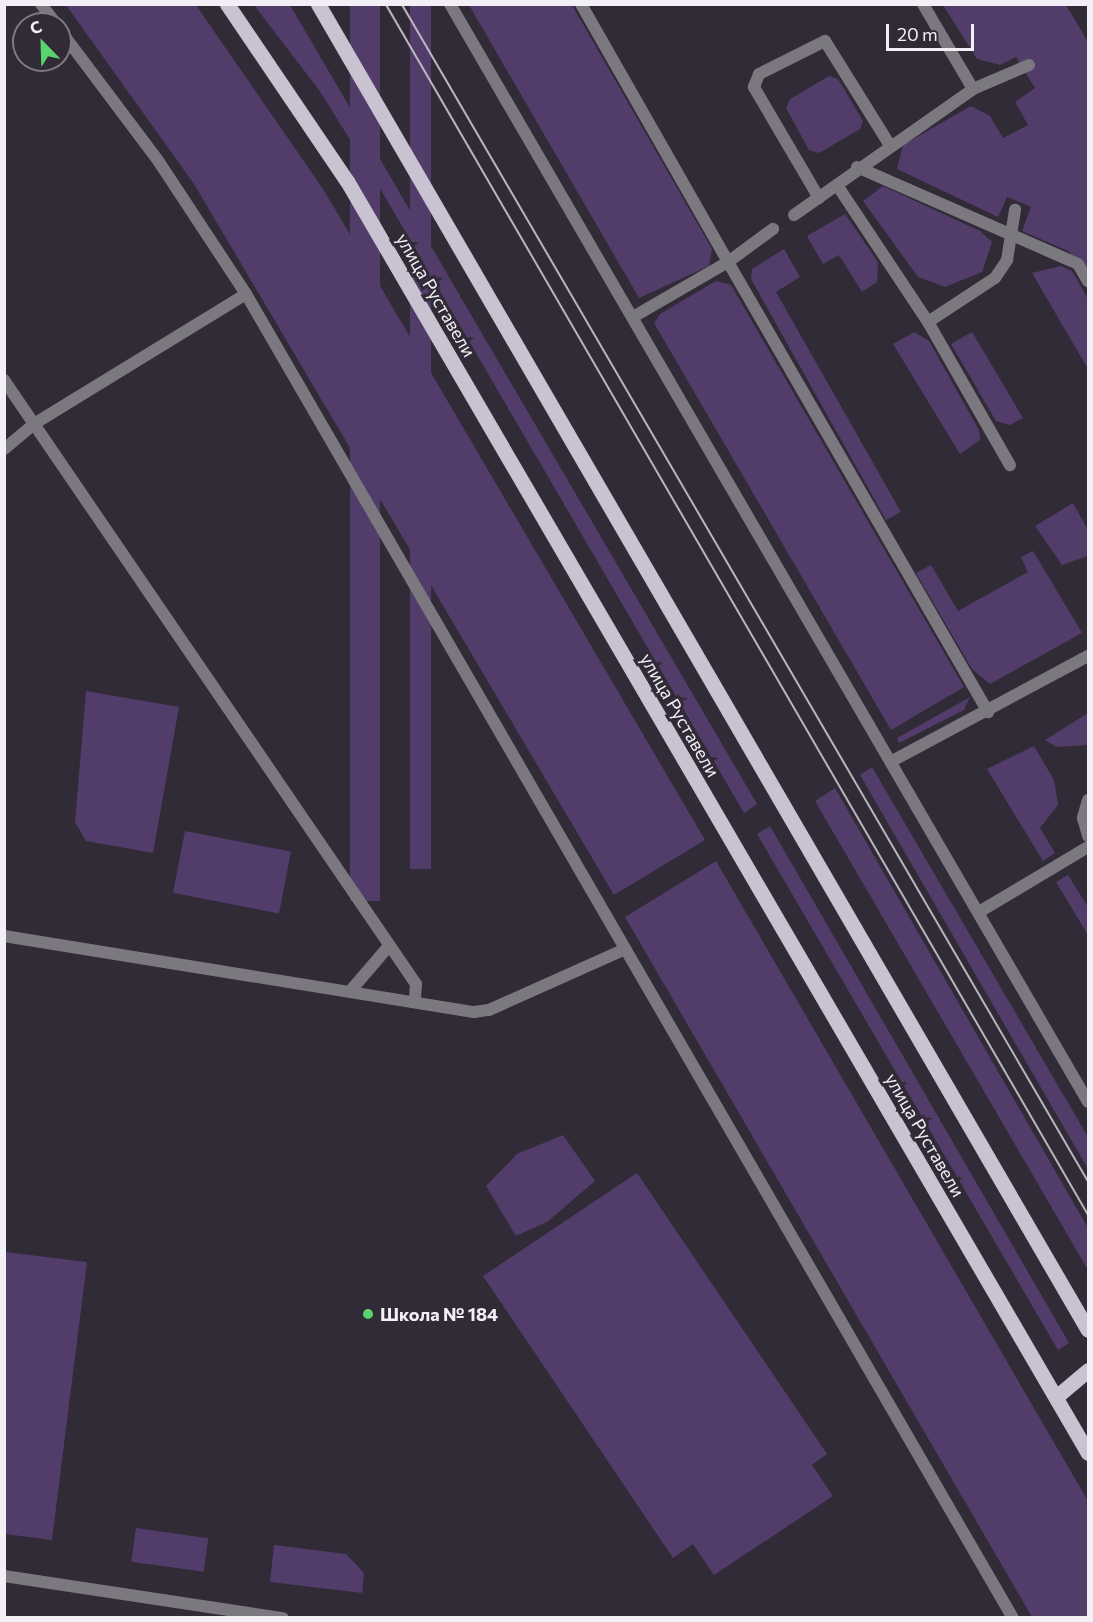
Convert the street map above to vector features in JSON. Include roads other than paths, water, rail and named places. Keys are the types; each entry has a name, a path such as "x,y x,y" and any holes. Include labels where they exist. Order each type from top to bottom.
{"main road":[{"name":"улица Руставели","path":"226,4 347,181 1089,1453"},
{"path":"318,4 1089,1330"},
{"path":"1056,1397 1089,1370"}],"street":[{"path":"450,4 1089,1102"},
{"path":"581,4 988,712"},
{"path":"923,4 973,89"},
{"path":"819,198 754,87 759,74 825,41 889,144"},
{"path":"72,46 159,162 246,294 622,950 1013,1617"},
{"path":"794,215 889,144 973,89 1029,66"},
{"path":"857,167 1078,264 1089,281"},
{"path":"837,185 928,322 1010,465"},
{"path":"928,322 995,278 1006,261 1015,210"},
{"path":"633,318 728,262 773,229"},
{"path":"4,449 34,424 246,294"},
{"path":"4,380 416,984 415,1000"},
{"path":"892,761 988,712 1089,656"},
{"path":"1089,800 1083,818 1089,836"},
{"path":"979,912 1089,847"},
{"path":"4,936 489,1010 622,950"},
{"path":"352,989 389,946"},
{"path":"4,1576 282,1617"}],"tram line":[{"path":"386,4 1088,1214"},
{"path":"402,4 1088,1181"}],"place":[{"name":"Школа № 184","path":"368,1314"}]}
